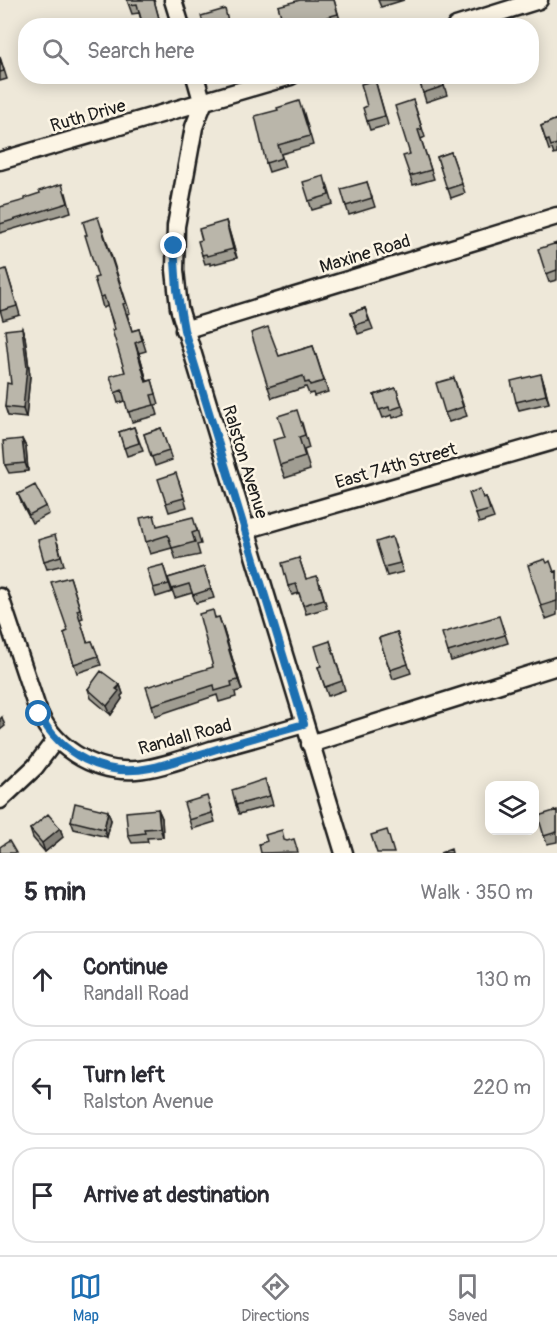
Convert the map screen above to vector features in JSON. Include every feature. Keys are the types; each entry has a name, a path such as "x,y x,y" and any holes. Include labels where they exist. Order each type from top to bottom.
{"street":[{"path":"173,0 179,18"},
{"path":"482,18 539,0"},
{"path":"197,84 203,104"},
{"name":"Ruth Drive","path":"0,161 266,84"},
{"name":"Ralston Avenue","path":"203,104 194,127 176,226 176,280 184,330 344,853"},
{"name":"Maxine Road","path":"184,330 557,216"},
{"name":"East 74th Street","path":"245,530 557,440"},
{"name":"Randall Road","path":"0,597 37,710 56,739 79,757 92,763 106,768 134,770 149,768 304,724"},
{"path":"310,744 557,666"},
{"path":"0,800 34,767 56,739"}],"building":[{"path":"127,0 154,0 159,18 141,18 137,4 129,5"},
{"path":"300,0 334,0 338,14 327,18 282,18 278,6"},
{"path":"225,9 227,18 202,18 201,16"},
{"path":"0,58 4,71 0,72"},
{"path":"361,84 376,84 385,116 367,121 363,108 367,106"},
{"path":"420,84 443,84 444,86 423,93"},
{"path":"413,100 422,129 418,130 431,170 410,176 403,156 410,154 395,106"},
{"path":"299,101 310,136 278,145 282,158 266,163 255,116"},
{"path":"557,119 557,144 551,146 549,140 546,141 541,126"},
{"path":"451,152 462,184 447,189 437,157"},
{"path":"324,176 329,195 309,201 303,182"},
{"path":"367,182 372,198 346,206 341,189"},
{"path":"62,184 68,203 0,224 0,207 25,200 25,198 40,193 39,191"},
{"path":"98,217 126,303 123,304 132,331 139,329 142,340 135,343 146,382 152,380 156,394 151,395 154,405 128,412 122,390 115,393 110,376 125,372 112,330 115,329 104,296 100,297 94,278 98,277 83,222"},
{"path":"226,221 233,249 207,256 202,255 198,241 202,240 199,229"},
{"path":"557,243 557,270 546,274 538,249"},
{"path":"6,269 17,306 0,311 0,271"},
{"path":"365,308 369,321 355,325 351,313"},
{"path":"268,327 279,356 313,346 324,381 310,385 309,382 305,383 303,376 268,387 251,333"},
{"path":"22,328 27,368 23,409 5,407 7,383 11,384 5,330"},
{"path":"541,374 546,395 516,402 511,381"},
{"path":"454,378 463,407 445,413 436,383"},
{"path":"396,388 402,406 390,410 389,407 379,410 374,395"},
{"path":"297,410 305,435 299,437 305,457 280,465 273,440 285,437 278,416"},
{"path":"134,427 139,443 124,448 119,432"},
{"path":"161,428 169,451 151,457 144,434"},
{"path":"22,439 25,463 5,465 3,441"},
{"path":"176,473 184,498 166,503 158,479"},
{"path":"35,485 46,506 29,515 18,494"},
{"path":"480,489 483,498 486,497 490,510 476,514 469,493"},
{"path":"154,515 157,526 193,517 197,531 192,533 195,542 172,548 168,535 146,542 140,518"},
{"path":"55,535 61,556 44,561 38,540"},
{"path":"392,537 400,563 384,567 376,542"},
{"path":"299,558 306,579 317,576 324,599 303,605 296,584 288,586 282,563"},
{"path":"545,559 547,563 550,561 554,572 557,571 557,601 541,606 528,565"},
{"path":"163,565 169,584 153,588 147,569"},
{"path":"204,567 211,589 193,595 189,584 172,589 168,578"},
{"path":"70,577 87,642 92,641 98,656 74,664 64,633 68,631 51,582"},
{"path":"213,610 215,618 219,617 238,680 231,682 232,686 215,691 214,685 152,705 146,687 213,667 199,614"},
{"path":"499,616 505,635 448,652 442,633"},
{"path":"397,632 408,664 390,670 379,638"},
{"path":"330,641 342,681 325,687 318,667 321,666 315,646"},
{"path":"101,671 120,685 116,689 119,691 107,706 88,689"},
{"path":"265,779 270,796 236,805 232,790"},
{"path":"207,796 212,813 189,820 184,803"},
{"path":"75,803 108,811 104,829 71,821"},
{"path":"158,809 160,828 144,829 145,833 128,835 126,812"},
{"path":"557,810 557,832 544,836 539,816"},
{"path":"48,814 60,828 42,843 30,829"},
{"path":"282,830 284,840 294,839 298,852 261,853 259,844 267,841 265,835"},
{"path":"387,830 394,853 377,853 371,835"},
{"path":"9,841 16,853 0,853 0,847"},
{"path":"451,849 452,853 440,853"}],"route":[{"path":"39,714 50,732 67,749 92,763 120,770 149,768 304,724 184,330 179,308 174,246"}]}
